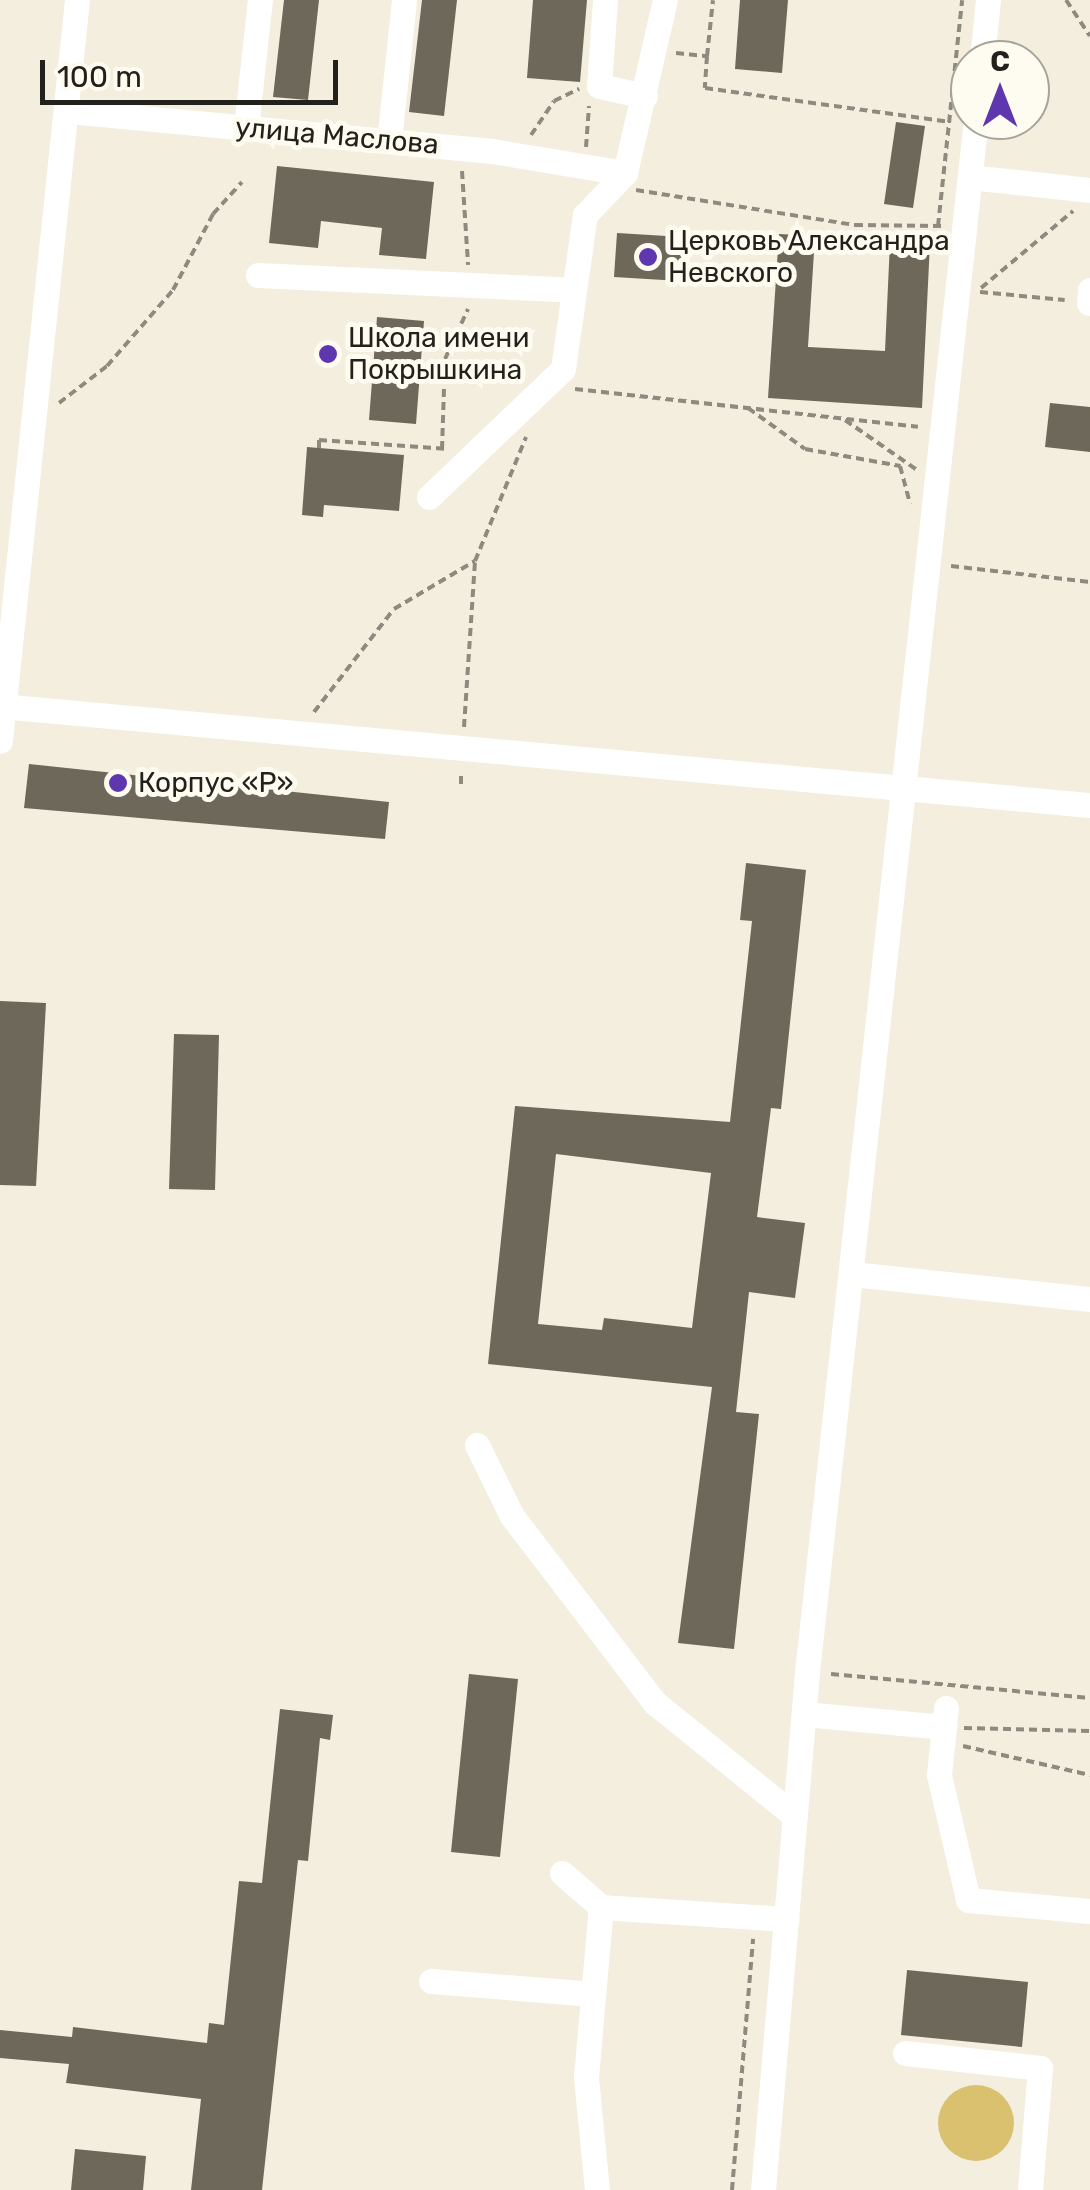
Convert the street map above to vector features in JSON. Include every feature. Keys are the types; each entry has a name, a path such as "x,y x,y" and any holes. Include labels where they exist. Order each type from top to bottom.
{"street":[{"path":"0,741 69,111 77,0"},
{"path":"246,128 260,0"},
{"path":"389,141 404,0"},
{"path":"605,0 599,86 646,96"},
{"path":"429,497 562,370 585,214 646,96 665,0"},
{"path":"984,40 988,0"},
{"name":"улица Маслова","path":"69,111 389,141 509,155 604,173"},
{"path":"764,2190 804,1714 907,790 940,570 940,476 974,140"},
{"path":"970,177 1090,190"},
{"path":"258,275 574,290"},
{"path":"1089,303 1090,290"},
{"path":"2,706 474,753 1090,806"},
{"path":"852,1274 1090,1299"},
{"path":"477,1445 512,1516 654,1702 795,1816"},
{"path":"804,1714 944,1726 939,1775 968,1900 1090,1911"},
{"path":"562,1873 601,1907 787,1919"},
{"path":"597,2190 586,2077 601,1907"},
{"path":"431,1981 594,1994"},
{"path":"905,2053 1040,2068 1030,2190"}],"path":[{"path":"713,0 705,88 949,122"},
{"path":"938,226 962,0"},
{"path":"1066,0 1090,36"},
{"path":"655,51 707,56"},
{"path":"509,155 554,101 599,86"},
{"path":"599,86 590,92 604,173 641,198 965,228"},
{"path":"35,421 107,366 151,315 242,182"},
{"path":"1089,303 978,292 1090,202"},
{"path":"547,386 945,430"},
{"path":"748,408 806,449 940,476"},
{"path":"841,418 878,438 900,466"},
{"path":"460,784 474,753 475,562 532,421"},
{"path":"319,448 319,440 456,450"},
{"path":"296,720 311,716 394,610 475,562"},
{"path":"940,570 1090,582"},
{"path":"944,1726 1090,1731"},
{"path":"944,1726 1090,1774"},
{"path":"732,2190 754,1916"}],"shaded area":[{"path":"976,2085 1003,2096 1014,2123 1003,2150 976,2161 949,2150 938,2123 949,2096"}],"building":[{"path":"284,0 319,0 308,100 273,97"},
{"path":"422,0 457,0 444,116 409,112"},
{"path":"533,0 587,0 580,82 527,78"},
{"path":"740,0 788,0 782,73 735,69"},
{"path":"896,122 925,126 913,208 884,204"},
{"path":"277,166 434,182 426,259 379,255 382,228 321,221 318,248 269,243"},
{"name":"Церковь Александра Невского","path":"617,233 683,237 680,281 614,277"},
{"path":"779,234 815,236 808,347 885,351 890,242 930,243 922,408 768,398"},
{"path":"377,317 424,321 416,424 369,420"},
{"path":"1050,403 1090,407 1090,452 1045,447"},
{"path":"307,447 404,455 399,511 324,505 323,517 302,515"},
{"name":"Корпус «Р»","path":"29,764 389,802 385,839 24,808"},
{"path":"746,863 806,870 781,1109 771,1108 757,1217 805,1223 795,1298 749,1292 736,1412 759,1414 734,1649 678,1643 712,1387 488,1364 515,1106 730,1122 752,921 740,920","holes":["556,1154 711,1173 692,1328 604,1318 602,1330 538,1324"]},
{"path":"0,1001 46,1003 36,1186 0,1185"},
{"path":"174,1034 219,1035 215,1190 169,1189"},
{"path":"469,1674 518,1679 500,1857 451,1852"},
{"path":"280,1709 333,1715 330,1740 320,1738 308,1861 298,1860 262,2190 191,2190 201,2099 66,2083 69,2064 0,2058 0,2030 72,2037 73,2027 207,2043 209,2023 224,2025 239,1881 262,1883"},
{"path":"907,1970 1028,1982 1022,2047 901,2035"},
{"path":"75,2149 146,2156 143,2190 71,2190"}],"place":[{"name":"Церковь Александра Невского","path":"648,257"},
{"name":"Школа имени Покрышкина","path":"328,354"},
{"name":"Корпус «Р»","path":"118,783"}]}
